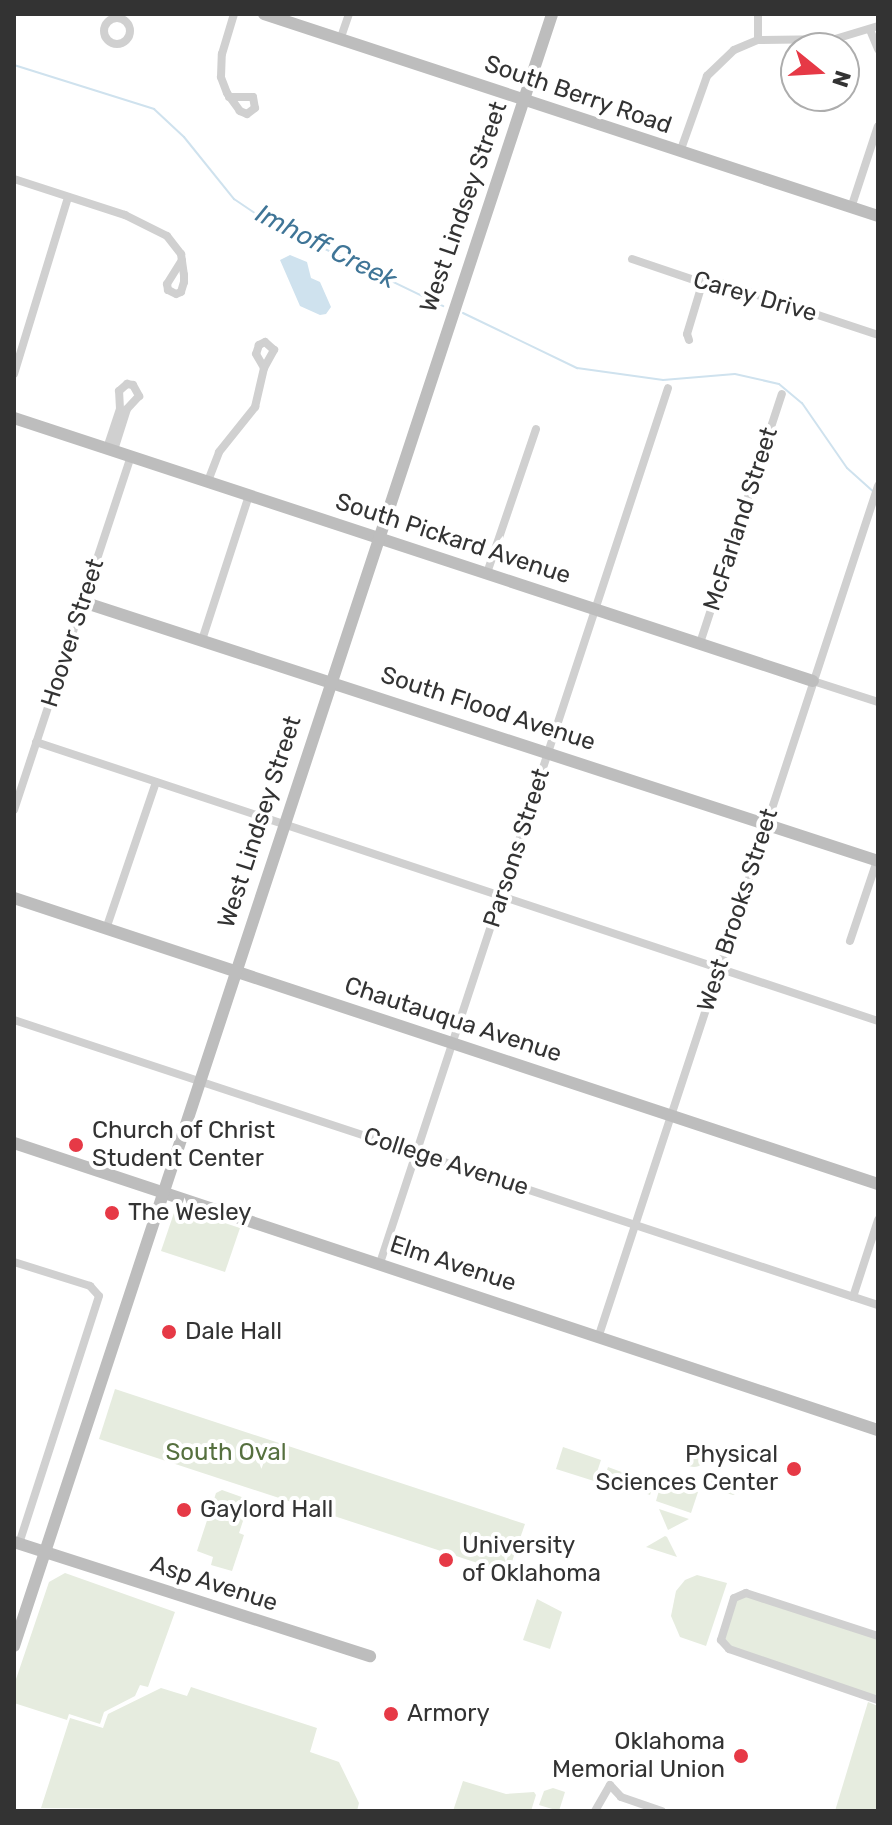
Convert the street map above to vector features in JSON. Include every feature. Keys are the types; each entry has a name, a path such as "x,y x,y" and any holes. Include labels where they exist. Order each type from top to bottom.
{"street":[{"path":"229,97 220,67 234,14"},
{"name":"South Berry Road","path":"264,14 878,216"},
{"path":"340,40 349,14"},
{"name":"West Lindsey Street","path":"14,1646 165,1192 198,1080 329,682 552,14"},
{"path":"758,14 758,40"},
{"path":"679,153 707,76 726,55 758,40 835,39 874,28 878,49"},
{"path":"851,208 878,126"},
{"path":"14,179 125,215 161,232 179,248 182,260"},
{"path":"14,374 68,197"},
{"name":"Carey Drive","path":"632,259 703,281 715,281 878,335"},
{"path":"689,340 687,334 703,281"},
{"path":"208,481 219,452 252,414 261,391 264,368"},
{"path":"127,384 133,385 139,396 127,409 110,449 120,409 119,391 127,384"},
{"name":"Parsons Street","path":"380,1263 668,388"},
{"name":"McFarland Street","path":"700,643 782,394"},
{"name":"South Pickard Avenue","path":"14,418 878,702"},
{"path":"487,573 536,429"},
{"name":"Hoover Street","path":"14,810 131,456"},
{"name":"West Brooks Street","path":"599,1335 878,486"},
{"path":"202,640 249,495"},
{"name":"South Flood Avenue","path":"83,602 878,861"},
{"path":"36,742 878,1021"},
{"path":"106,929 156,782"},
{"path":"850,941 878,861"},
{"name":"Chautauqua Avenue","path":"15,901 878,1184"},
{"name":"College Avenue","path":"14,1020 878,1305"},
{"name":"Elm Avenue","path":"14,1143 878,1430"},
{"path":"853,1297 878,1220"},
{"path":"14,1262 90,1286 99,1296 16,1543"},
{"name":"Asp Avenue","path":"16,1543 370,1656"},
{"path":"878,1636 746,1593 734,1598 721,1640 729,1649 878,1700"},
{"path":"595,1811 610,1785 621,1797 662,1811"}],"green space":[{"path":"176,1207 240,1228 225,1272 161,1251"},
{"name":"South Oval","path":"115,1389 525,1524 508,1573 99,1439"},
{"path":"694,1445 702,1448 705,1456 702,1464 694,1467 686,1464 683,1456 686,1448"},
{"path":"563,1447 601,1460 594,1481 556,1469"},
{"path":"608,1467 627,1474 623,1486 604,1479"},
{"path":"635,1476 654,1483 650,1495 631,1488"},
{"path":"712,1478 745,1489 733,1495 710,1488"},
{"path":"662,1480 698,1492 691,1513 656,1501"},
{"path":"222,1490 250,1500 239,1533 244,1535 232,1571 211,1565 213,1557 197,1551 216,1493"},
{"path":"659,1509 689,1519 668,1530"},
{"path":"667,1537 677,1557 646,1547"},
{"path":"65,1573 175,1612 148,1687 140,1685 135,1696 104,1712 100,1724 69,1714 67,1720 14,1703 14,1685 49,1582"},
{"path":"697,1575 727,1583 706,1646 680,1637 671,1616 676,1591 685,1580"},
{"path":"738,1594 878,1636 878,1700 723,1646"},
{"path":"537,1599 562,1612 550,1649 523,1640"},
{"path":"191,1687 317,1728 310,1752 339,1762 359,1803 357,1811 41,1808 70,1718 103,1728 108,1714 161,1688 187,1696"},
{"path":"868,1702 878,1706 878,1811 835,1811"},
{"path":"463,1781 506,1794 534,1792 536,1795 531,1811 453,1811"},
{"path":"553,1788 565,1792 559,1811 539,1805 544,1791"}],"water":[{"path":"290,255 307,262 311,278 320,282 331,307 326,314 320,315 300,306 280,260"}],"waterway":[{"name":"Imhoff Creek","path":"14,65 154,109 184,137 234,199 265,220 443,306"},
{"name":"Imhoff Creek","path":"463,313 577,368 663,380 735,374 779,384 802,403 847,468 874,492"}],"place":[{"name":"Church of Christ Student Center","path":"76,1145"},
{"name":"The Wesley","path":"112,1213"},
{"name":"Dale Hall","path":"169,1332"},
{"name":"Physical Sciences Center","path":"794,1469"},
{"name":"Gaylord Hall","path":"184,1510"},
{"name":"University of Oklahoma","path":"446,1560"},
{"name":"Armory","path":"391,1714"},
{"name":"Oklahoma Memorial Union","path":"741,1756"}]}
